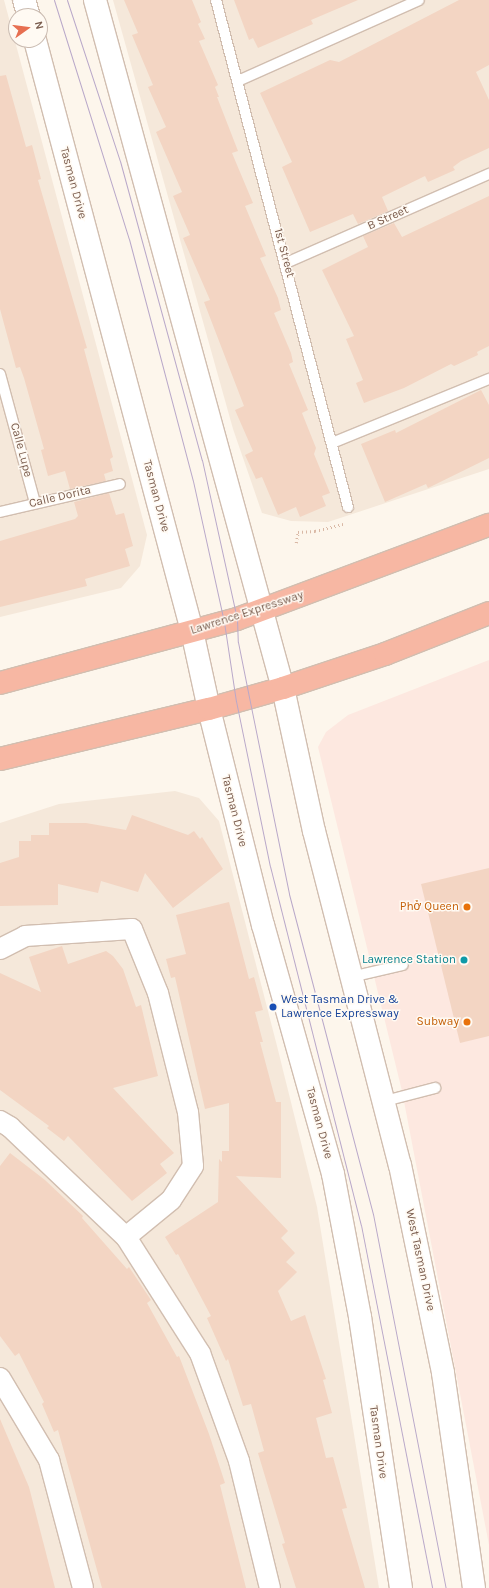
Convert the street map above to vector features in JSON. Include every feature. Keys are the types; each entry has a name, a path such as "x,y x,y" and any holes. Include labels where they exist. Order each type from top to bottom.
{"highway":[{"name":"Lawrence Expressway","path":"0,683 192,631 262,610 489,525"},
{"path":"0,759 209,709 283,688 384,654 489,613"}],"main road":[{"path":"95,0 283,688 314,831 351,978 385,1101"},
{"name":"Tasman Drive","path":"37,48 192,631 209,709 263,925 318,1117 348,1244 401,1588"},
{"name":"West Tasman Drive","path":"385,1101 443,1373 474,1588"}],"street":[{"path":"0,949 25,936 132,929 158,993 186,1104 193,1166 171,1200 126,1237"},
{"path":"0,1121 10,1127 126,1237 200,1353 239,1461 270,1588"},
{"path":"0,1378 49,1460 83,1588"}],"lane":[{"name":"1st Street","path":"216,0 286,263 348,507"},
{"path":"238,81 414,1"},
{"name":"B Street","path":"286,263 489,174"},
{"name":"Calle Lupe","path":"0,374 35,503"},
{"path":"332,443 489,379"},
{"name":"Calle Dorita","path":"0,512 120,484"},
{"path":"351,978 403,965"},
{"path":"385,1101 435,1088"}],"path":[{"path":"296,543 298,532 315,531 345,523"}],"shaded area":[{"path":"0,0 4,0 8,15 8,48 17,48 147,535 140,566 121,588 0,617"},
{"path":"113,0 489,0 489,469 328,522 291,521 262,513 233,429"},
{"path":"489,660 489,1545 402,1091 318,747 326,732 348,715"},
{"path":"175,791 199,798 219,821 277,1046 317,1207 379,1588 0,1588 0,823 59,804"}],"building":[{"path":"124,0 192,0 201,22 198,24 205,39 199,41 218,85 215,87 219,97 217,97 238,151 232,153 253,203 245,206 266,256 260,258 278,298 281,310 274,313 291,353 293,362 289,364 308,410 302,413 316,448 314,454 330,493 322,496 326,506 300,517 296,507 278,515 262,477 256,479 245,455 253,451 235,410 244,406 204,302 210,300 183,238 190,235 173,196 182,192 156,132 166,127 148,87 153,85 132,35 138,33"},
{"path":"234,0 358,0 311,20 313,24 258,48 253,38 249,40"},
{"path":"459,0 489,0 489,65 476,72 489,100 489,148 461,161 453,167 455,170 428,182 425,176 382,197 388,211 358,224 353,214 310,232 282,167 292,162 260,93 330,60 339,62"},
{"path":"6,75 26,147 32,145 41,179 38,180 87,348 84,349 113,457 110,459 113,471 104,474 106,481 70,489 65,471 48,476 41,450 44,449 24,378 20,367 16,368 0,309 0,76"},
{"path":"489,196 489,346 477,352 478,355 454,366 451,364 404,388 364,403 356,383 363,380 346,339 354,336 322,270 368,247 363,236 394,223 402,237"},
{"path":"481,390 489,405 489,458 428,488 426,484 385,502 361,444 395,430 396,433"},
{"path":"109,493 116,515 124,513 133,546 125,549 130,566 85,579 87,586 0,607 0,541 75,519 78,516 74,502"},
{"path":"132,815 188,835 194,831 200,839 202,837 223,869 173,908 145,873 138,892 101,881 98,893 58,884 58,905 0,906 0,863 19,857 19,841 31,841 31,835 49,835 49,823 86,823 126,830"},
{"name":"Lawrence Station","path":"489,868 489,1036 460,1043 421,884"},
{"path":"229,902 249,979 254,977 263,1010 255,1012 263,1042 260,1042 276,1102 281,1102 281,1178 236,1176 288,1231 281,1238 295,1253 286,1262 297,1272 278,1291 291,1321 305,1315 326,1379 323,1380 332,1413 316,1418 326,1458 333,1457 347,1508 342,1509 365,1588 296,1588 282,1544 285,1543 258,1453 264,1451 251,1404 243,1406 228,1359 226,1361 207,1318 211,1316 178,1254 176,1255 165,1237 218,1202 219,1159 222,1162 222,1151 229,1151 229,1103 205,1109 175,977 171,978 166,959 186,954 176,915"},
{"path":"62,946 68,964 106,951 113,956 123,969 136,1007 141,1005 158,1076 113,1088 174,1153 160,1164 167,1173 132,1201 68,1136 64,1141 47,1128 49,1126 0,1090 0,973 41,992 29,957"},
{"path":"10,1153 45,1180 83,1216 82,1218 127,1269 129,1267 151,1300 147,1303 177,1357 179,1356 209,1434 225,1483 220,1485 246,1588 102,1588 58,1430 54,1432 42,1404 44,1402 19,1353 15,1356 0,1336 0,1166"},
{"path":"0,1419 29,1487 55,1588 0,1588"}],"tram line":[{"path":"54,0 129,239 193,481 224,622 236,701 270,866 361,1225 432,1588"},
{"path":"67,0 120,161 202,460 237,619 238,642 289,894 373,1214 446,1588"}],"place":[{"name":"Phở Queen","path":"467,907"},
{"name":"Lawrence Station","path":"464,960"},
{"name":"West Tasman Drive & Lawrence Expressway","path":"273,1007"},
{"name":"Subway","path":"467,1022"}]}
